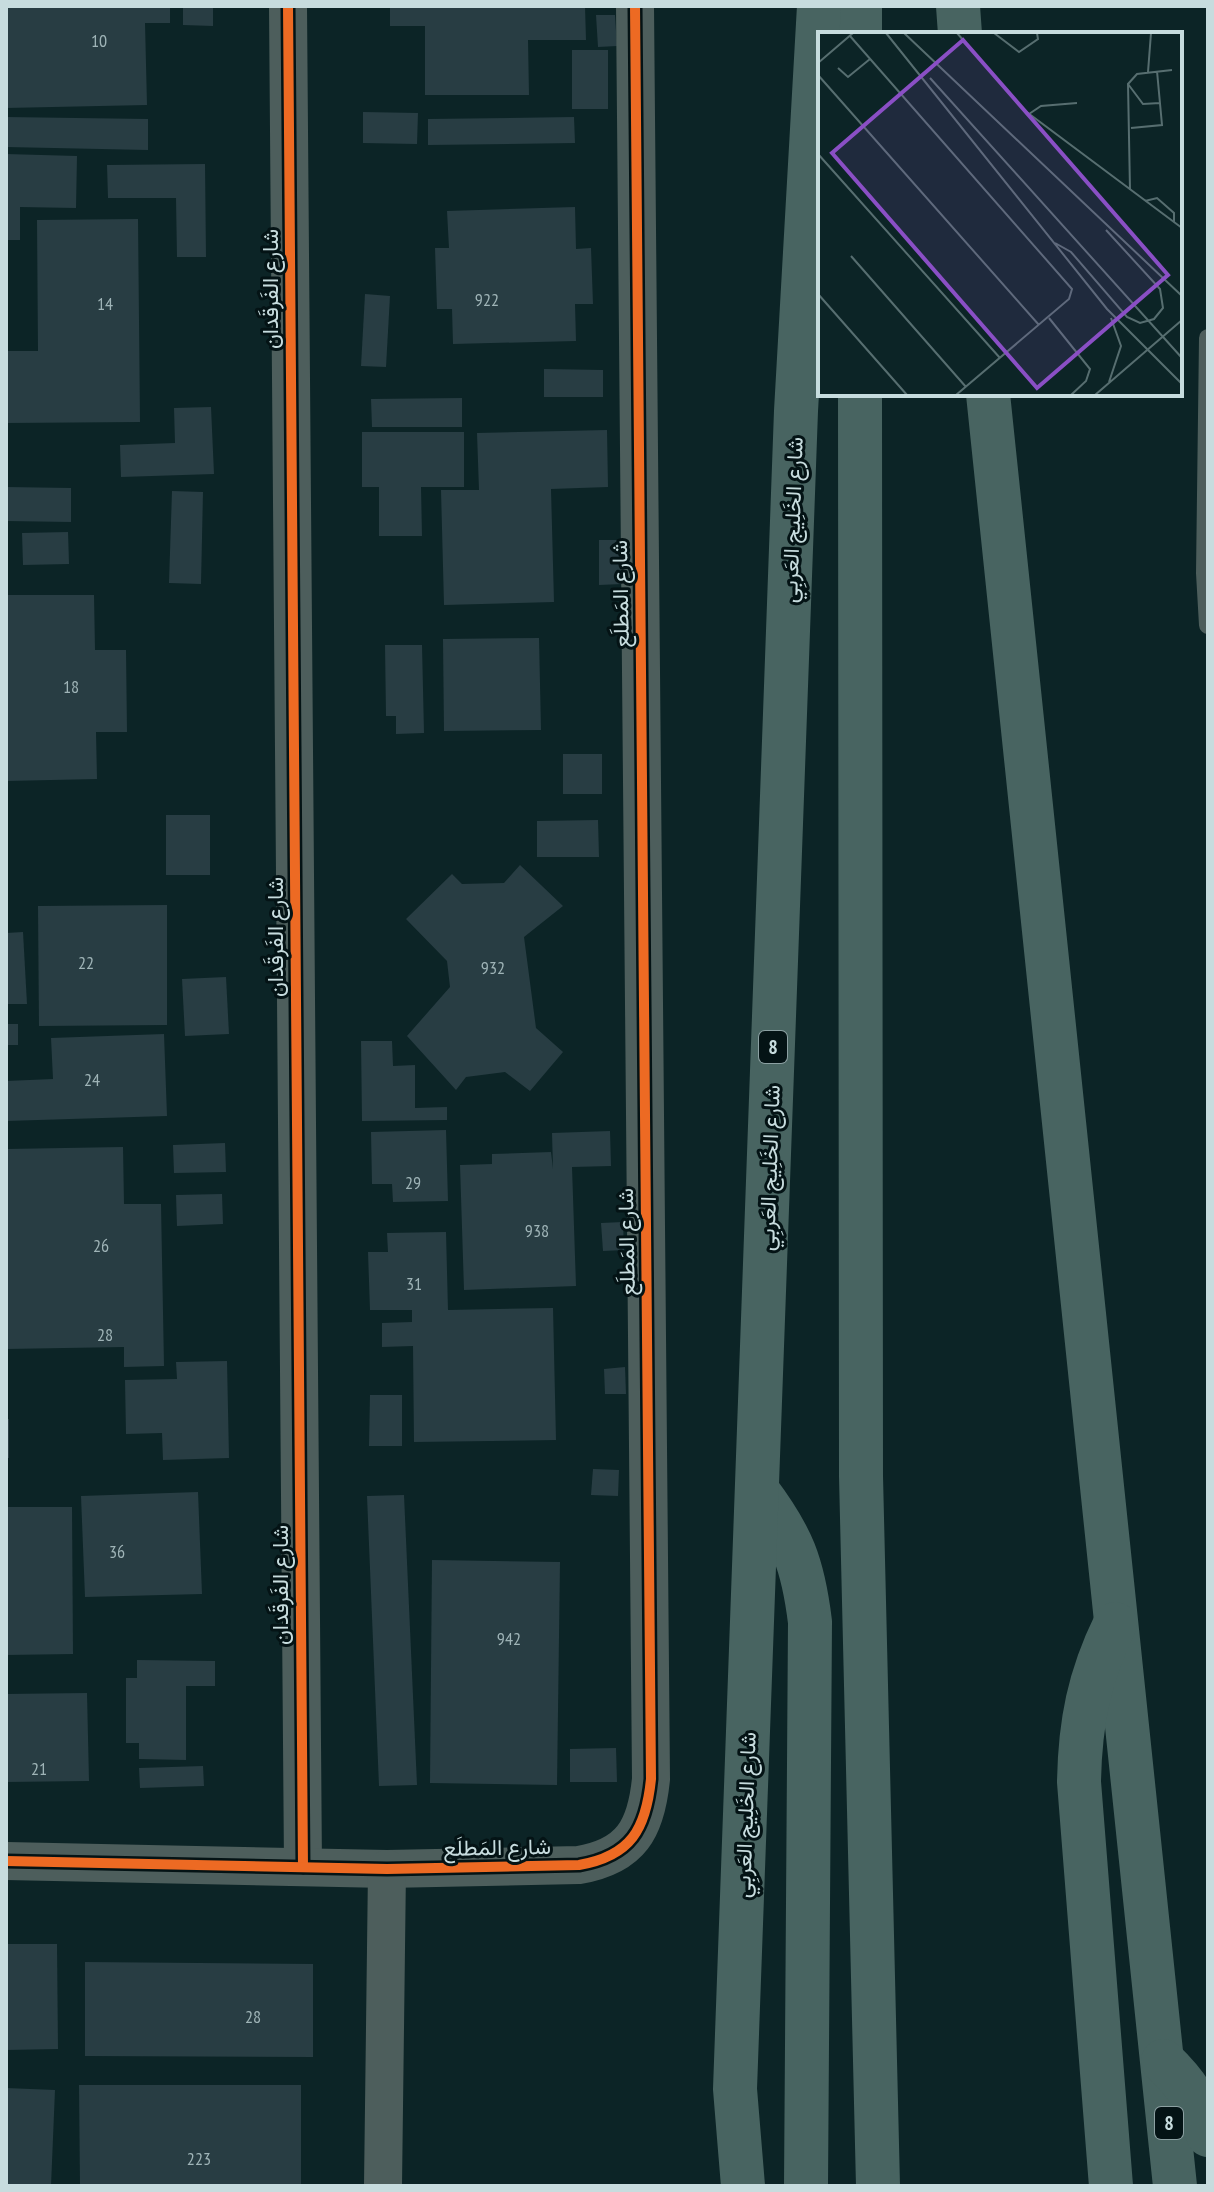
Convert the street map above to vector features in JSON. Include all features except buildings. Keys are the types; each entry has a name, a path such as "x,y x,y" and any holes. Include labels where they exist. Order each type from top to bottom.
{"highway":[{"name":"شارع الخَلِيج العَربِي","path":"743,2186 735,2089 796,411 819,6"},
{"path":"860,6 860,32"},
{"path":"958,6 960,32"},
{"path":"860,396 861,1476 878,2186"},
{"name":"8","path":"988,396 1175,2186"},
{"path":"757,1490 779,1518 795,1552 806,1586 810,1622 806,2186"},
{"path":"1111,2186 1079,1782 1079,1749 1091,1682 1117,1620"},
{"path":"1163,2061 1189,2089 1202,2114 1208,2135"},
{"path":"712,2186 735,2089"}],"street":[{"name":"شارع الفَرقَدان","path":"288,6 303,1867"},
{"name":"شارع المَطلَع","path":"6,1861 387,1869 579,1865 610,1857 634,1837 641,1823 651,1779 635,6"},
{"path":"383,2186 387,1869"}],"lane":[{"path":"1208,338 1205,573 1208,625"}],"cycle path":[{"path":"288,6 303,1867"},
{"path":"6,1861 387,1869 579,1865 597,1861 623,1847 640,1826 645,1812 651,1779 635,6"}]}
